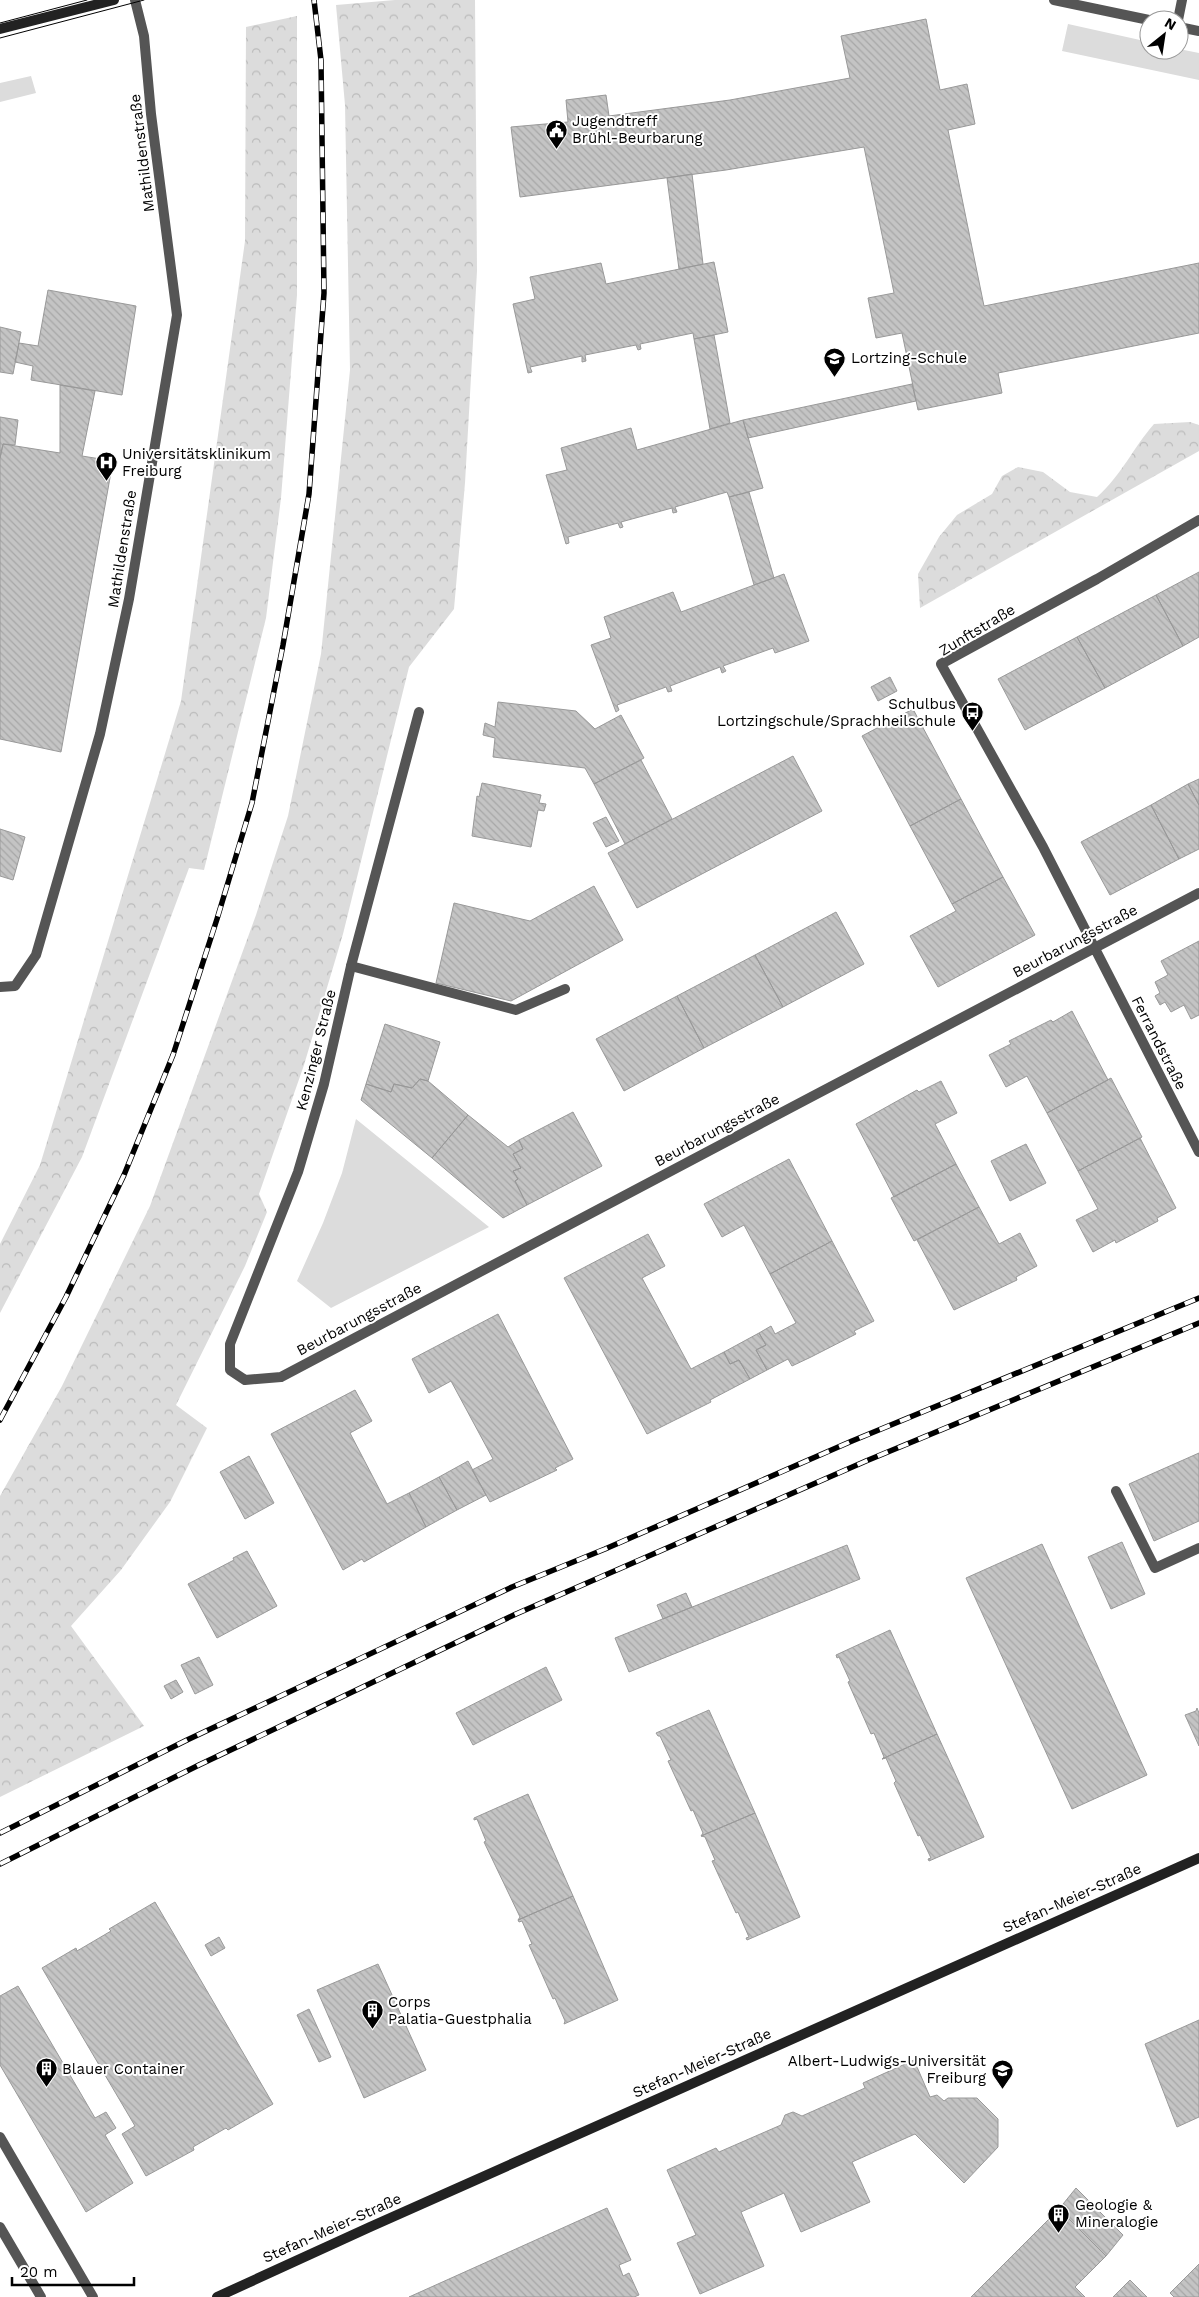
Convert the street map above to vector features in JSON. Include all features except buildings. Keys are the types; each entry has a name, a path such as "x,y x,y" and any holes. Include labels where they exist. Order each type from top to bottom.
{"main road":[{"path":"0,29 114,0"},
{"name":"Stefan-Meier-Straße","path":"217,2297 1199,1858"}],"street":[{"name":"Mathildenstraße","path":"0,987 15,986 36,955 100,734 129,599 177,315 151,114 144,36 135,0"},
{"path":"1054,0 1139,18"},
{"name":"Zunftstraße","path":"1093,948 1043,847 941,664 1097,579 1199,520"},
{"name":"Kenzinger Straße","path":"245,1380 230,1370 230,1344 298,1172 324,1084 352,966 419,712"},
{"name":"Beurbarungsstraße","path":"245,1380 281,1377 491,1266 527,1249 1199,893"},
{"name":"Ferrandstraße","path":"1093,948 1199,1152"},
{"path":"352,966 516,1010 565,989"},
{"path":"1116,1491 1155,1568 1199,1548"},
{"path":"0,2137 94,2297"},
{"path":"0,2227 41,2297"}],"green space":[{"path":"395,0 475,0 477,271 465,483 454,609 409,667 343,934 304,1065 259,1194 267,1212 245,1266 176,1405 207,1428 170,1502 121,1570 71,1626 144,1726 0,1797 0,1496 62,1386 150,1206 256,915 288,816 321,654 350,370 345,105 336,5"},
{"path":"297,16 297,295 281,498 266,618 204,870 189,868 82,1157 0,1313 0,1244 40,1165 181,701 245,241 246,27"},
{"path":"1068,24 1139,40 1139,60 1189,60 1189,51 1199,53 1199,80 1062,51"},
{"path":"31,76 36,93 0,102 0,83"},
{"path":"1190,422 1199,425 1199,451 920,608 918,574 939,537 957,515 992,494 1002,476 1018,467 1043,472 1070,492 1097,497 1113,480 1154,424"},
{"path":"356,1119 489,1227 331,1308 297,1281 323,1223 342,1173"}],"tram line":[{"path":"0,23 87,0"},
{"path":"0,38 144,0"}],"railway":[{"path":"0,1420 66,1297 124,1175 173,1055 252,803 283,645 309,494 324,293 321,60 314,0"},
{"path":"0,1833 187,1740 512,1587 605,1549 852,1441 1199,1298"},
{"path":"0,1864 199,1765 516,1614 866,1461 1199,1323"}],"place":[{"name":"Jugendtreff Brühl-Beurbarung","path":"556,149"},
{"name":"Lortzing-Schule","path":"835,377"},
{"name":"Universitätsklinikum Freiburg","path":"106,482"},
{"name":"Schulbus Lortzingschule/Sprachheilschule","path":"972,732"},
{"name":"Corps Palatia-Guestphalia","path":"372,2030"},
{"name":"Blauer Container","path":"46,2088"},
{"name":"Albert-Ludwigs-Universität Freiburg","path":"1002,2089"},
{"name":"Geologie & Mineralogie","path":"1059,2233"}]}
